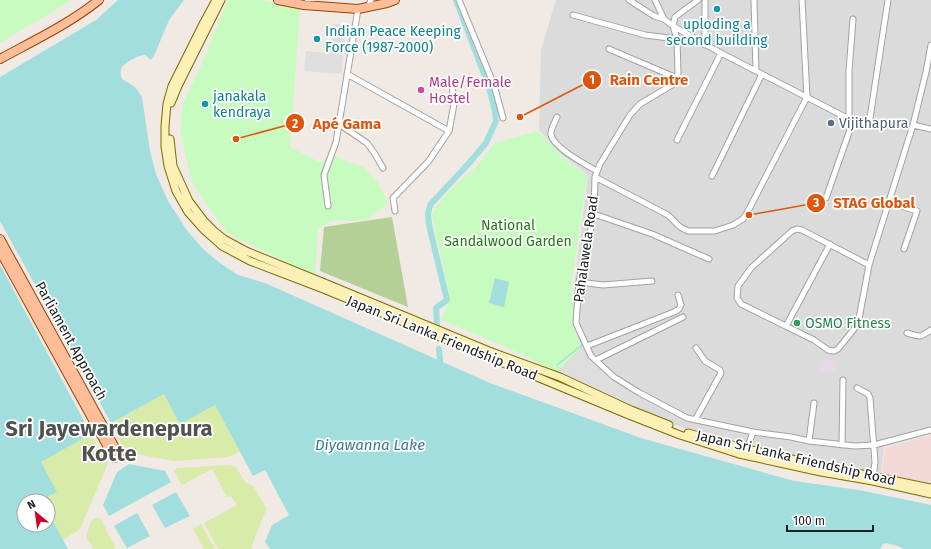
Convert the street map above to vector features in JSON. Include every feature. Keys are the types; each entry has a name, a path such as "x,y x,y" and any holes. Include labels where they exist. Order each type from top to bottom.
{"main road":[{"path":"0,59 58,28 88,9 99,0"},
{"name":"Japan Sri Lanka Friendship Road","path":"216,0 212,4 172,86 167,104 165,146 168,166 176,191 188,212 204,230 222,246 250,261 326,290 680,435 739,454 821,472 873,478 931,488"},
{"name":"Japan Sri Lanka Friendship Road","path":"221,0 171,102 169,124 173,166 188,201 204,221 224,239 246,251 489,351 560,377 631,410 682,431 747,449 873,478 931,494"},
{"path":"278,0 304,5 358,9 369,4 387,3 395,0"},
{"name":"Parliament Approach","path":"0,239 117,457 0,251"}],"street":[{"path":"459,0 494,85 502,118"},
{"path":"629,0 654,16 664,19 721,53 863,124 868,123 870,118 886,0"},
{"path":"656,0 664,19"},
{"path":"609,49 677,78 677,40 674,26 675,17 698,0"},
{"path":"705,0 706,45"},
{"path":"754,0 756,71"},
{"path":"557,117 551,136 563,150 596,174 668,215 680,227 688,231 715,231 733,225 743,219 747,213 807,97 802,0"},
{"path":"328,206 324,175 336,142 358,9"},
{"path":"573,16 645,35 677,40"},
{"path":"826,198 851,119 849,71 853,18"},
{"path":"869,265 802,230 797,229 792,231 751,268 738,286 737,298 741,304 814,340 828,350 834,351 838,349 858,324 869,265 912,125 926,72 931,46"},
{"path":"677,140 721,53"},
{"path":"347,74 449,131"},
{"path":"712,176 762,74"},
{"name":"Pahalawela Road","path":"677,78 672,86 640,104 630,115 600,164 596,174 594,214 579,282 576,323 591,356 614,377 638,392 687,418 695,420 753,432 809,441 856,446 874,445 931,430"},
{"path":"395,211 393,198 428,162 449,131 454,104 452,82"},
{"path":"339,124 368,143 383,168"},
{"path":"912,125 931,129"},
{"path":"889,202 917,211 904,249"},
{"path":"594,214 652,234 710,259"},
{"path":"786,326 830,244"},
{"path":"579,282 603,285 652,281"},
{"path":"586,346 674,312 679,309 681,305 678,295"},
{"path":"596,360 682,317"},
{"path":"907,333 920,337 931,330"},
{"path":"695,420 721,374 720,370 705,361 696,348"},
{"path":"842,445 844,380"},
{"path":"857,388 868,394 870,398 875,462 873,478"},
{"path":"809,441 814,402"},
{"path":"747,449 753,432"}],"shaded area":[{"path":"556,0 931,0 931,434 884,447 881,476 824,466 691,430 634,413 562,384 588,175 561,154 539,130 541,50"},
{"path":"333,24 346,25 341,74 304,71 306,51 330,53"},
{"path":"581,348 587,358 614,379 642,396 636,407 557,372"},
{"path":"820,360 835,360 836,373 820,372"},
{"path":"931,435 931,487 882,476 885,448"}],"green space":[{"path":"0,0 72,0 0,43"},
{"path":"228,0 261,0 300,9 290,147 321,163 332,154 363,167 378,183 388,203 368,219 355,221 333,220 318,228 315,276 227,233 192,183 180,131 183,103 200,68"},
{"name":"National Sandalwood Garden","path":"538,131 560,155 587,176 571,287 574,321 581,348 557,372 506,347 441,320 450,298 432,215 448,192 477,166 495,143"},
{"path":"392,217 408,307 320,271 324,227"},
{"path":"164,394 215,405 240,451 228,457 174,461 126,452 110,424"},
{"path":"91,434 108,463 80,529 63,540 56,527 56,493 41,493 40,462"},
{"path":"230,465 236,467 245,482 253,486 266,507 251,549 218,549 204,523 237,505 231,496 227,497 212,469 182,485 174,471 177,468"},
{"path":"96,518 101,519 116,549 93,549 86,537 91,521"},
{"path":"201,524 215,549 204,549 193,529"}],"water":[{"name":"Diyawanna Lake","path":"118,0 184,0 169,20 151,60 145,55 135,58 122,67 121,74 122,79 135,87 142,97 150,151 156,174 168,201 186,229 202,248 220,263 238,275 265,283 490,383 641,438 794,481 859,490 931,505 931,549 904,549 886,543 883,544 880,549 270,549 265,542 272,525 289,515 265,470 253,476 215,405 180,424 164,394 111,423 0,221 0,77 96,20"},
{"path":"0,265 91,434 41,462 57,492 16,493 16,533 56,533 56,527 68,549 0,549"},
{"path":"495,278 509,282 504,307 489,303"},
{"path":"129,464 165,471 171,482 109,516 103,505 117,472"},
{"path":"176,492 190,516 165,528 152,505"},
{"path":"137,513 150,536 127,548 114,526"}],"waterway":[{"path":"437,326 436,308 447,300 429,225 428,214 430,205 486,143 496,121 489,87 456,0"},
{"path":"557,365 582,345"},
{"path":"439,349 440,361"}],"place":[{"name":"uploding a second building","path":"717,9"},
{"name":"Indian Peace Keeping Force (1987-2000)","path":"317,39"},
{"name":"Male/Female Hostel","path":"421,90"},
{"name":"janakala kendraya","path":"205,104"},
{"name":"Rain Centre","path":"520,117"},
{"name":"Vijithapura","path":"831,123"},
{"name":"Apé Gama","path":"236,139"},
{"name":"STAG Global","path":"749,215"},
{"name":"OSMO Fitness","path":"797,323"}],"district":[{"name":"Sri Jayewardenepura Kotte","path":"109,440"}]}
